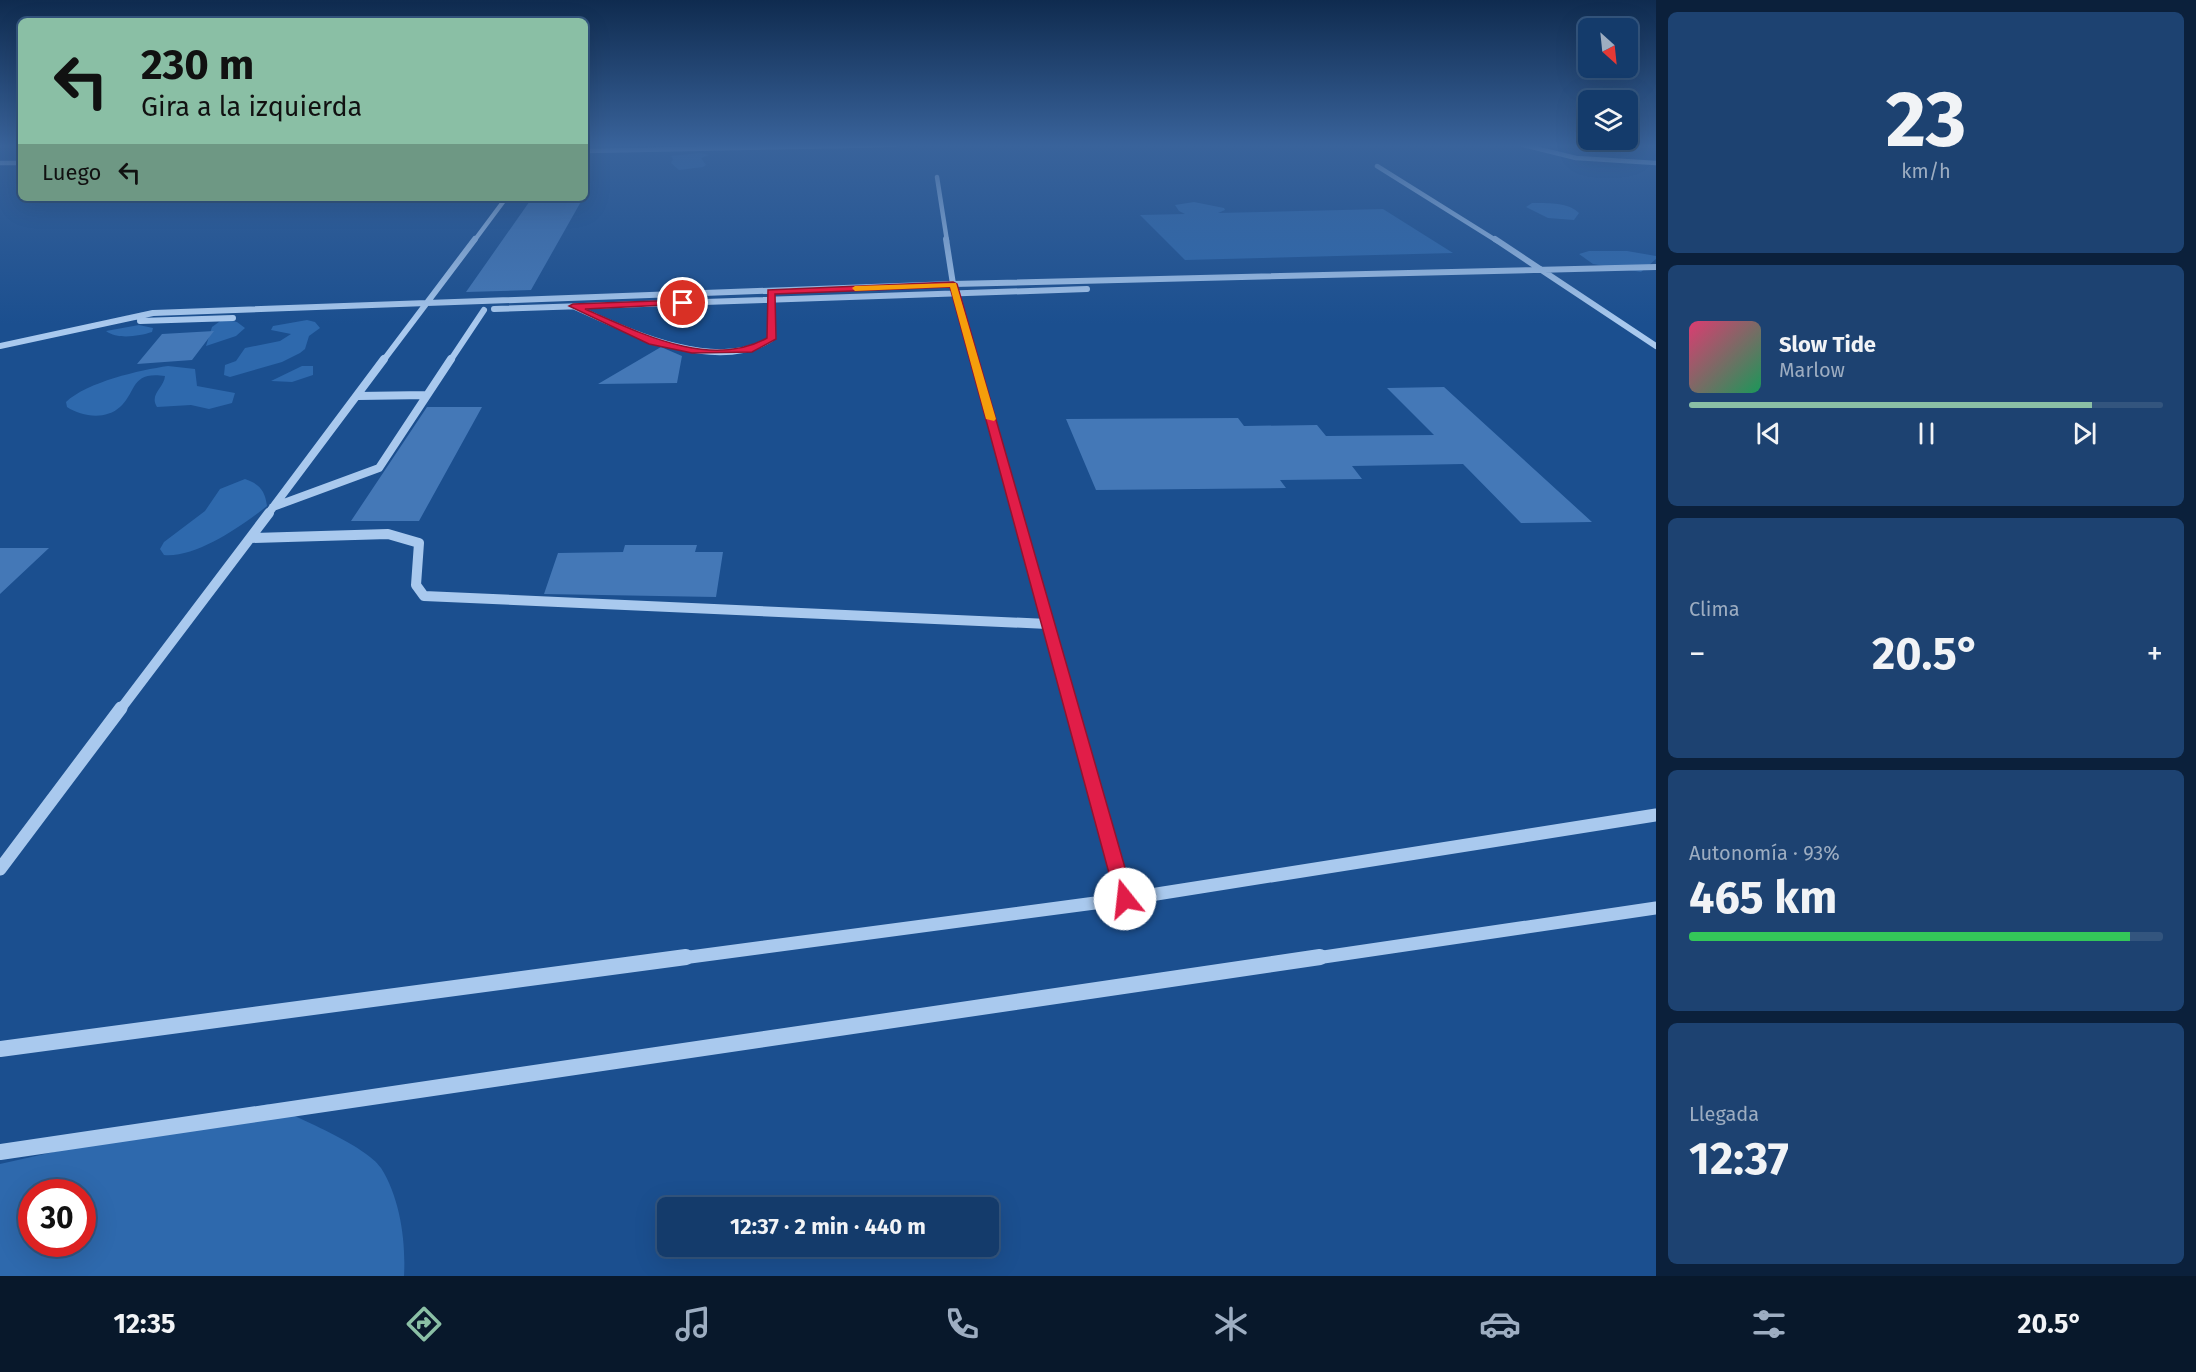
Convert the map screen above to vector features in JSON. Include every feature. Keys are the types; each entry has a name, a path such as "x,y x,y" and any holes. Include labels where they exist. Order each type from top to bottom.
{"street":[{"path":"0,869 501,205"},
{"path":"941,205 954,289 1125,899"},
{"path":"1439,205 1546,271 1656,346"},
{"path":"115,322 771,291 954,289 1656,267"},
{"path":"473,310 771,300 954,289"},
{"path":"573,306 652,342 692,350 741,351 752,350 771,339 771,291"},
{"path":"0,346 153,313 424,308 463,310"},
{"path":"273,507 379,468 483,310"},
{"path":"358,396 427,395"},
{"path":"251,538 388,534 419,543 416,585 424,596 1048,624"},
{"path":"0,1049 1125,899 1656,815"},
{"path":"0,1152 1656,908"}],"shaded area":[{"path":"1175,205 1207,205 1224,208 1225,210 1218,213 1383,209 1453,253 1185,260 1140,215 1185,214"},
{"path":"1530,205 1560,205 1575,209 1579,213 1574,220 1548,218 1526,207"},
{"path":"1589,251 1627,251 1656,256 1656,259 1641,272 1593,264 1579,254"},
{"path":"223,319 237,322 245,328 236,336 206,346 212,327"},
{"path":"307,320 315,322 320,328 309,336 305,349 300,353 282,362 230,377 224,375 225,365 236,361 245,348 280,341 291,334 271,330 273,326"},
{"path":"139,325 153,328 152,332 135,336 116,336 106,331"},
{"path":"168,366 195,369 197,386 235,393 232,403 209,409 191,405 157,407 155,398 165,376 154,375 140,380 120,407 108,414 87,415 67,407 66,402 87,388 143,370"},
{"path":"302,366 313,366 313,375 292,382 271,381"},
{"path":"245,479 261,489 267,506 245,523 204,546 177,555 164,555 160,549 164,542 205,511 220,489"},
{"path":"268,1104 346,1141 373,1159 388,1180 403,1234 404,1276 0,1276 0,1164"}],"building":[{"path":"527,205 579,205 531,290 466,292"},
{"path":"214,331 192,360 137,364 162,334"},
{"path":"661,347 682,356 677,383 598,384"},
{"path":"1444,387 1592,522 1521,523 1463,464 1352,466 1362,479 1280,480 1286,488 1096,490 1066,419 1238,418 1244,426 1317,425 1326,436 1434,435 1387,388"},
{"path":"427,407 482,407 419,521 351,521"},
{"path":"625,545 697,545 695,552 723,552 716,597 544,594 558,553 623,552"},
{"path":"0,548 49,548 0,594"}],"slow traffic":[{"path":"855,288 953,284 991,419"}],"route":[{"path":"683,303 573,306 652,342 692,350 741,351 752,350 771,339 771,291 953,284 1125,899"}]}
